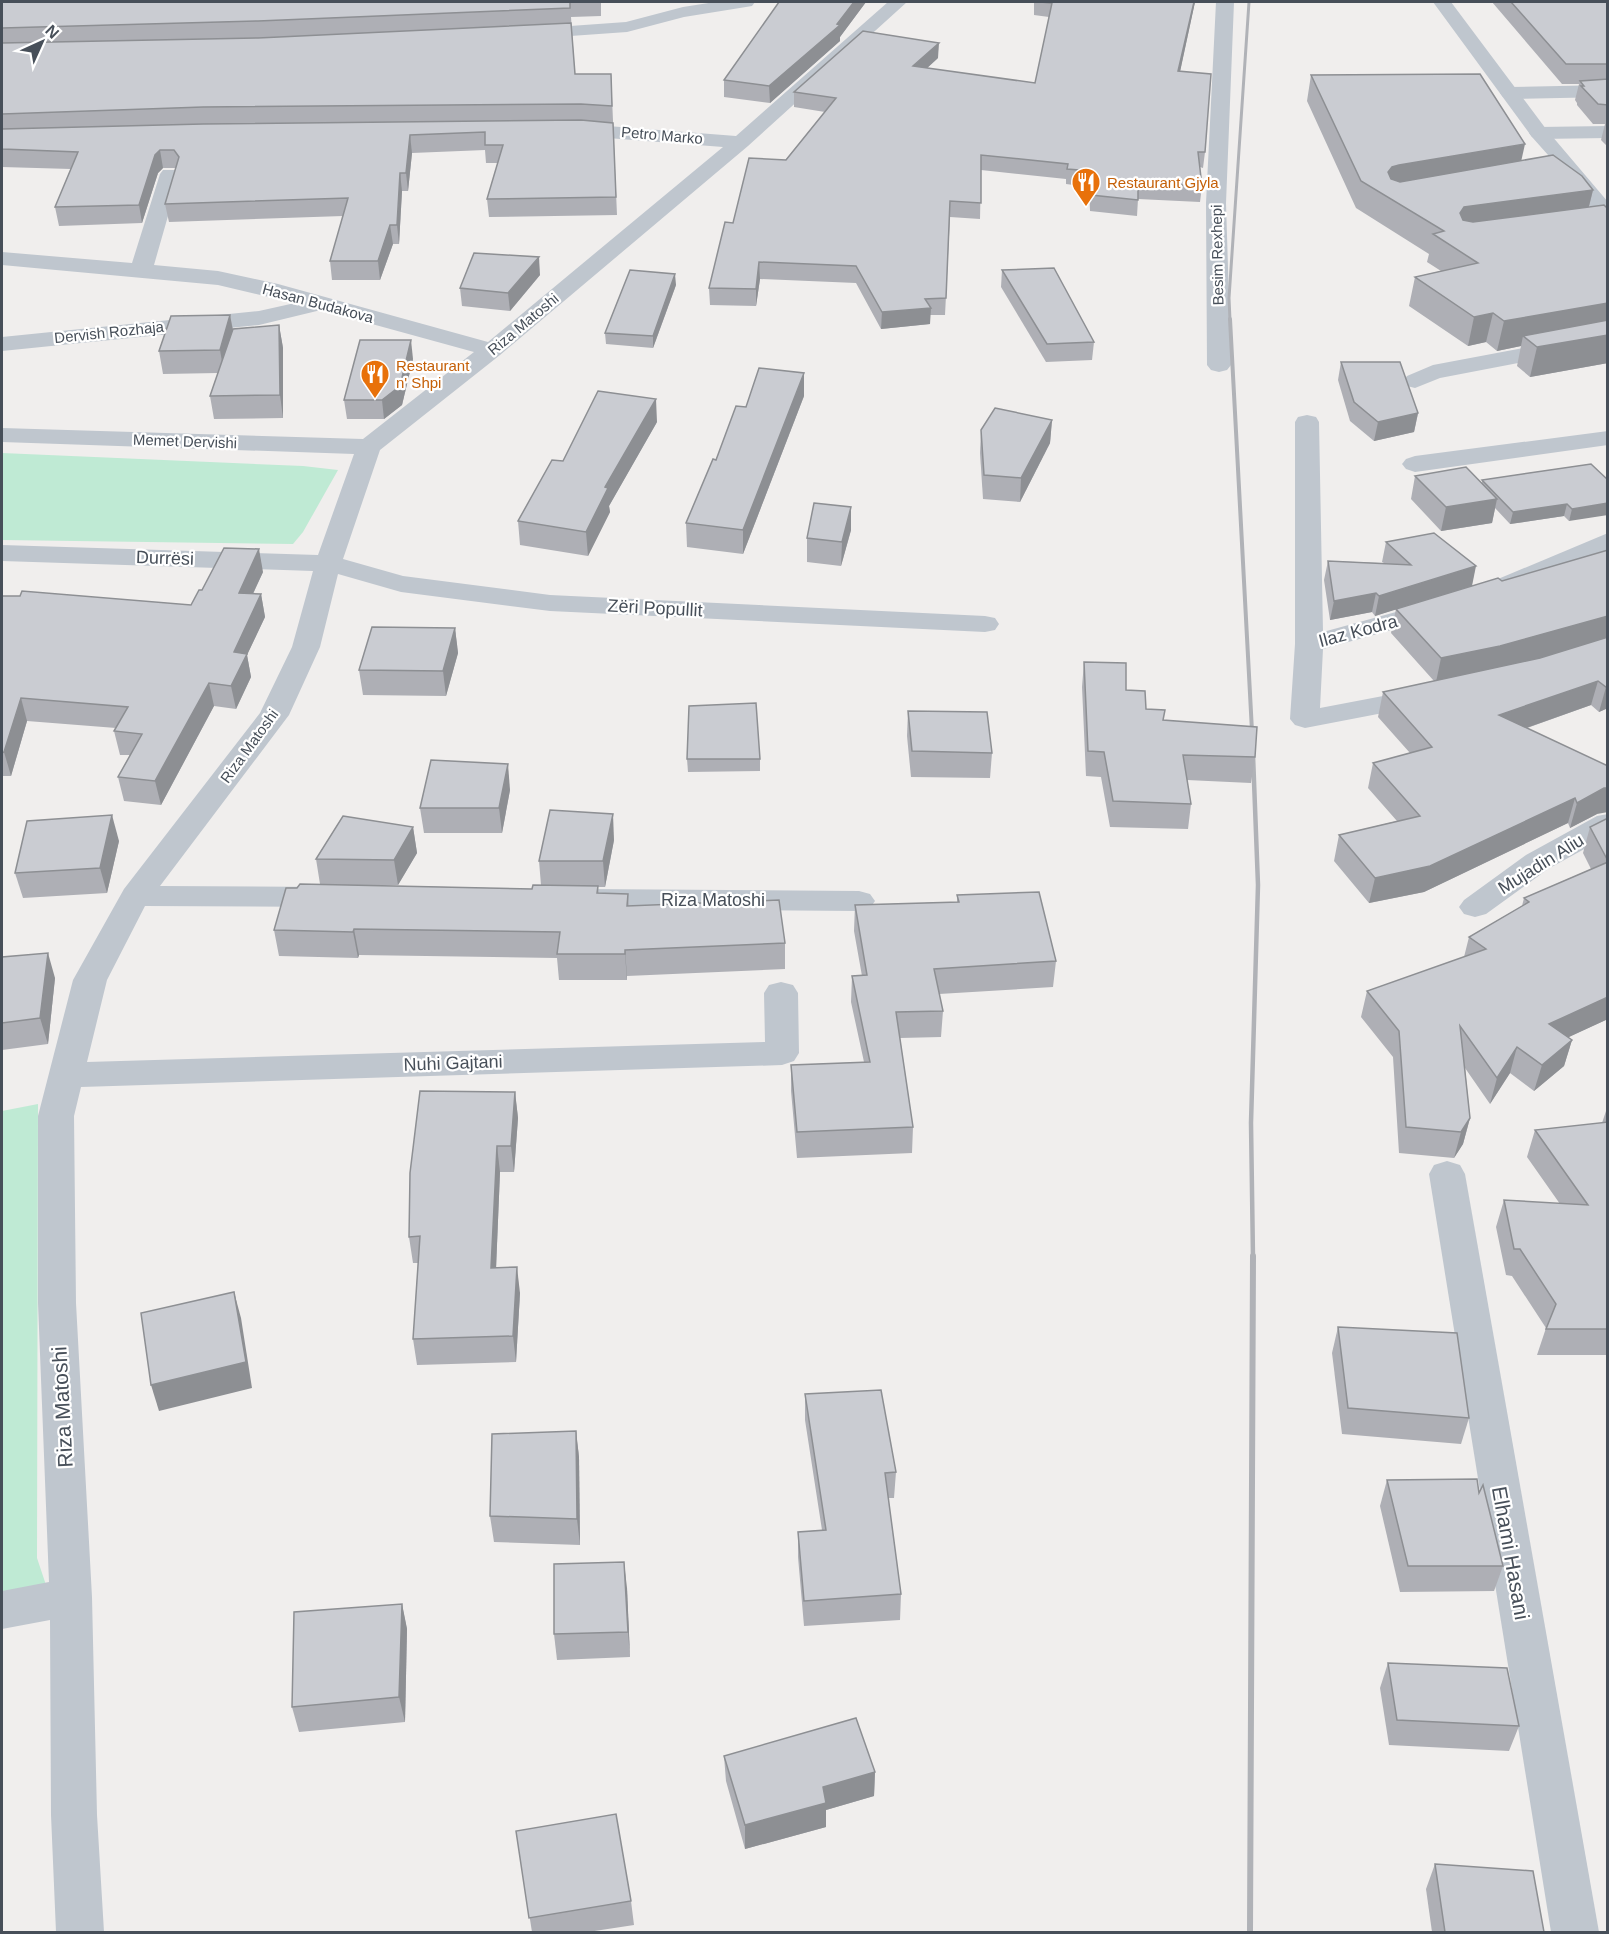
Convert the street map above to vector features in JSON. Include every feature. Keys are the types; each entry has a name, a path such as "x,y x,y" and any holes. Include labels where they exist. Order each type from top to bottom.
{"street":[{"path":"506,35 588,32 627,27 716,4 746,2"},
{"name":"Riza Matoshi","path":"80,1932 74,1815 71,1597 57,1303 56,1116 90,981 135,896 274,715 306,647 328,563 369,447 492,350 741,141 898,2"},
{"name":"Besim Rexhepi","path":"1219,365 1216,203 1225,2"},
{"path":"1442,2 1539,133 1572,170 1608,217"},
{"path":"1510,93 1608,91"},
{"name":"Petro Marko","path":"547,129 582,129 741,141"},
{"path":"1539,133 1608,132"},
{"path":"1550,174 1572,170"},
{"path":"141,271 171,174"},
{"path":"1584,226 1608,223"},
{"name":"Hasan Budakova","path":"2,258 218,278 323,303 492,350"},
{"name":"Dervish Rozhaja","path":"2,345 259,318 323,303"},
{"path":"1415,381 1433,372 1608,339"},
{"name":"Ilaz Kodra","path":"1307,422 1309,644 1305,719 1450,691"},
{"name":"Memet Dervishi","path":"2,435 369,447"},
{"path":"1415,464 1608,438"},
{"name":"Ilaz Kodra","path":"1309,644 1513,584 1608,541"},
{"name":"Durrësi","path":"2,553 328,563"},
{"name":"Zëri Popullit","path":"328,563 400,584 550,603 985,624"},
{"name":"Mujadin Aliu","path":"1476,907 1558,846 1608,823"},
{"path":"135,896 360,898"},
{"name":"Riza Matoshi","path":"550,899 859,901"},
{"name":"Nuhi Gajtani","path":"66,1075 782,1053 781,993"},
{"name":"Elhami Hasani","path":"1447,1174 1575,1932"},
{"path":"2,1610 71,1597"}],"green space":[{"path":"2,453 303,466 338,470 303,532 293,544 2,540"},
{"path":"38,1104 37,1558 56,1615 2,1626 2,1111"}],"building":[{"path":"2,2 570,2 570,8 258,21 2,28"},
{"path":"779,2 854,2 837,24 840,25 769,86 724,80"},
{"path":"1040,2 1194,2 1178,71 1211,74 1205,152 1198,152 1202,186 1138,183 1138,200 1091,195 1091,171 1067,169 1068,164 981,155 981,203 950,201 946,298 925,299 931,308 882,312 856,266 759,262 756,289 709,288 725,222 733,223 749,158 786,160 836,98 794,92 863,31 939,43 913,66 1035,83 1052,3"},
{"path":"1511,2 1608,2 1608,64 1566,64"},
{"path":"571,23 575,74 611,74 612,106 581,104 203,107 2,114 2,43 258,38"},
{"path":"1480,74 1525,144 1399,165 1392,167 1388,172 1391,179 1400,182 1553,155 1582,176 1593,190 1464,207 1460,213 1463,220 1473,222 1604,205 1608,209 1608,303 1504,321 1493,313 1474,317 1415,277 1478,263 1433,234 1444,231 1361,181 1311,75"},
{"path":"1608,79 1608,105 1598,104 1581,86 1584,86 1580,81"},
{"path":"581,120 613,123 616,197 487,199 503,145 485,145 485,132 410,135 406,173 400,173 397,225 390,225 378,261 330,261 348,198 165,204 179,157 174,150 160,150 155,155 139,205 55,207 78,152 2,149 2,129 203,124"},
{"path":"474,253 539,257 508,293 460,288"},
{"path":"1054,268 1094,342 1047,344 1002,270"},
{"path":"630,270 675,274 653,336 605,333"},
{"path":"230,315 220,350 159,351 171,316"},
{"path":"1608,320 1608,335 1537,347 1523,336"},
{"path":"279,325 280,395 210,396 233,329"},
{"path":"360,340 411,340 400,386 382,400 344,400"},
{"path":"1341,362 1400,362 1418,413 1378,422 1354,402"},
{"path":"759,368 804,373 743,530 686,523 713,459 716,460 736,406 746,407"},
{"path":"598,391 656,399 605,487 608,488 586,532 518,521 552,460 563,461"},
{"path":"995,408 1052,420 1021,478 984,475 981,430"},
{"path":"1591,464 1608,480 1608,503 1572,509 1567,504 1513,512 1482,480"},
{"path":"1466,467 1497,499 1446,507 1415,476"},
{"path":"814,503 851,507 842,542 807,538"},
{"path":"1434,533 1476,566 1379,596 1376,593 1334,601 1328,561 1411,565 1386,542"},
{"path":"224,548 259,549 239,593 261,594 234,652 247,654 231,686 209,683 155,781 118,777 142,734 114,731 128,707 21,698 2,753 2,596 20,596 22,591 191,605 199,590 202,590"},
{"path":"1608,550 1608,616 1500,646 1441,658 1396,609 1498,578 1502,581"},
{"path":"372,627 455,628 443,671 359,670"},
{"path":"1608,637 1608,686 1598,681 1499,715 1608,766 1608,788 1577,803 1575,798 1430,866 1375,878 1339,835 1420,816 1373,763 1432,747 1383,692 1540,658"},
{"path":"1084,662 1126,663 1126,690 1145,691 1146,709 1165,710 1163,720 1257,727 1255,757 1183,755 1191,804 1113,801 1104,752 1088,751"},
{"path":"756,703 760,759 687,759 689,706"},
{"path":"908,711 987,712 992,753 912,751"},
{"path":"431,760 508,764 499,808 420,808"},
{"path":"550,810 613,814 603,861 539,861"},
{"path":"112,815 100,868 15,873 27,821"},
{"path":"343,816 413,827 394,860 316,859"},
{"path":"1608,818 1608,861 1590,827"},
{"path":"1608,862 1608,997 1549,1024 1572,1040 1542,1065 1517,1047 1497,1078 1460,1026 1470,1118 1461,1132 1406,1127 1399,1031 1367,991 1486,949 1469,937 1529,902 1524,898"},
{"path":"300,884 532,889 533,885 598,886 597,893 628,894 627,906 779,900 785,943 625,950 625,954 557,954 560,932 274,930 286,888 297,888"},
{"path":"1039,892 1056,961 934,969 943,1011 896,1012 913,1127 797,1132 791,1065 870,1062 852,976 867,975 855,905 959,902 957,895"},
{"path":"48,953 40,1018 2,1023 2,957"},
{"path":"420,1091 515,1092 511,1146 497,1146 491,1268 517,1267 513,1336 413,1339 420,1236 409,1237 410,1173"},
{"path":"1608,1122 1608,1329 1546,1329 1556,1304 1520,1249 1514,1249 1504,1200 1588,1205 1535,1130"},
{"path":"234,1292 246,1362 151,1385 141,1313"},
{"path":"1338,1327 1457,1333 1469,1418 1348,1408"},
{"path":"881,1390 896,1472 885,1473 901,1594 804,1601 798,1532 826,1530 805,1394"},
{"path":"576,1431 577,1519 490,1516 492,1434"},
{"path":"1477,1479 1479,1493 1483,1485 1503,1566 1408,1566 1387,1480"},
{"path":"624,1562 628,1632 554,1634 554,1564"},
{"path":"402,1604 399,1697 292,1707 294,1612"},
{"path":"1388,1663 1507,1668 1519,1726 1397,1720"},
{"path":"856,1718 875,1772 823,1787 826,1803 745,1825 724,1756"},
{"path":"616,1814 631,1901 529,1918 516,1831"},
{"path":"1435,1864 1533,1871 1544,1932 1445,1932"}],"railway":[{"path":"1230,320 1229,298 1249,2"},
{"path":"1230,319 1252,731"},
{"path":"1252,729 1258,885 1251,1123 1253,1258"},
{"path":"1250,1932 1253,1258"}],"place":[{"name":"Restaurant Gjyla","path":"1086,208"},
{"name":"Restaurant n' Shpi","path":"375,400"}]}
